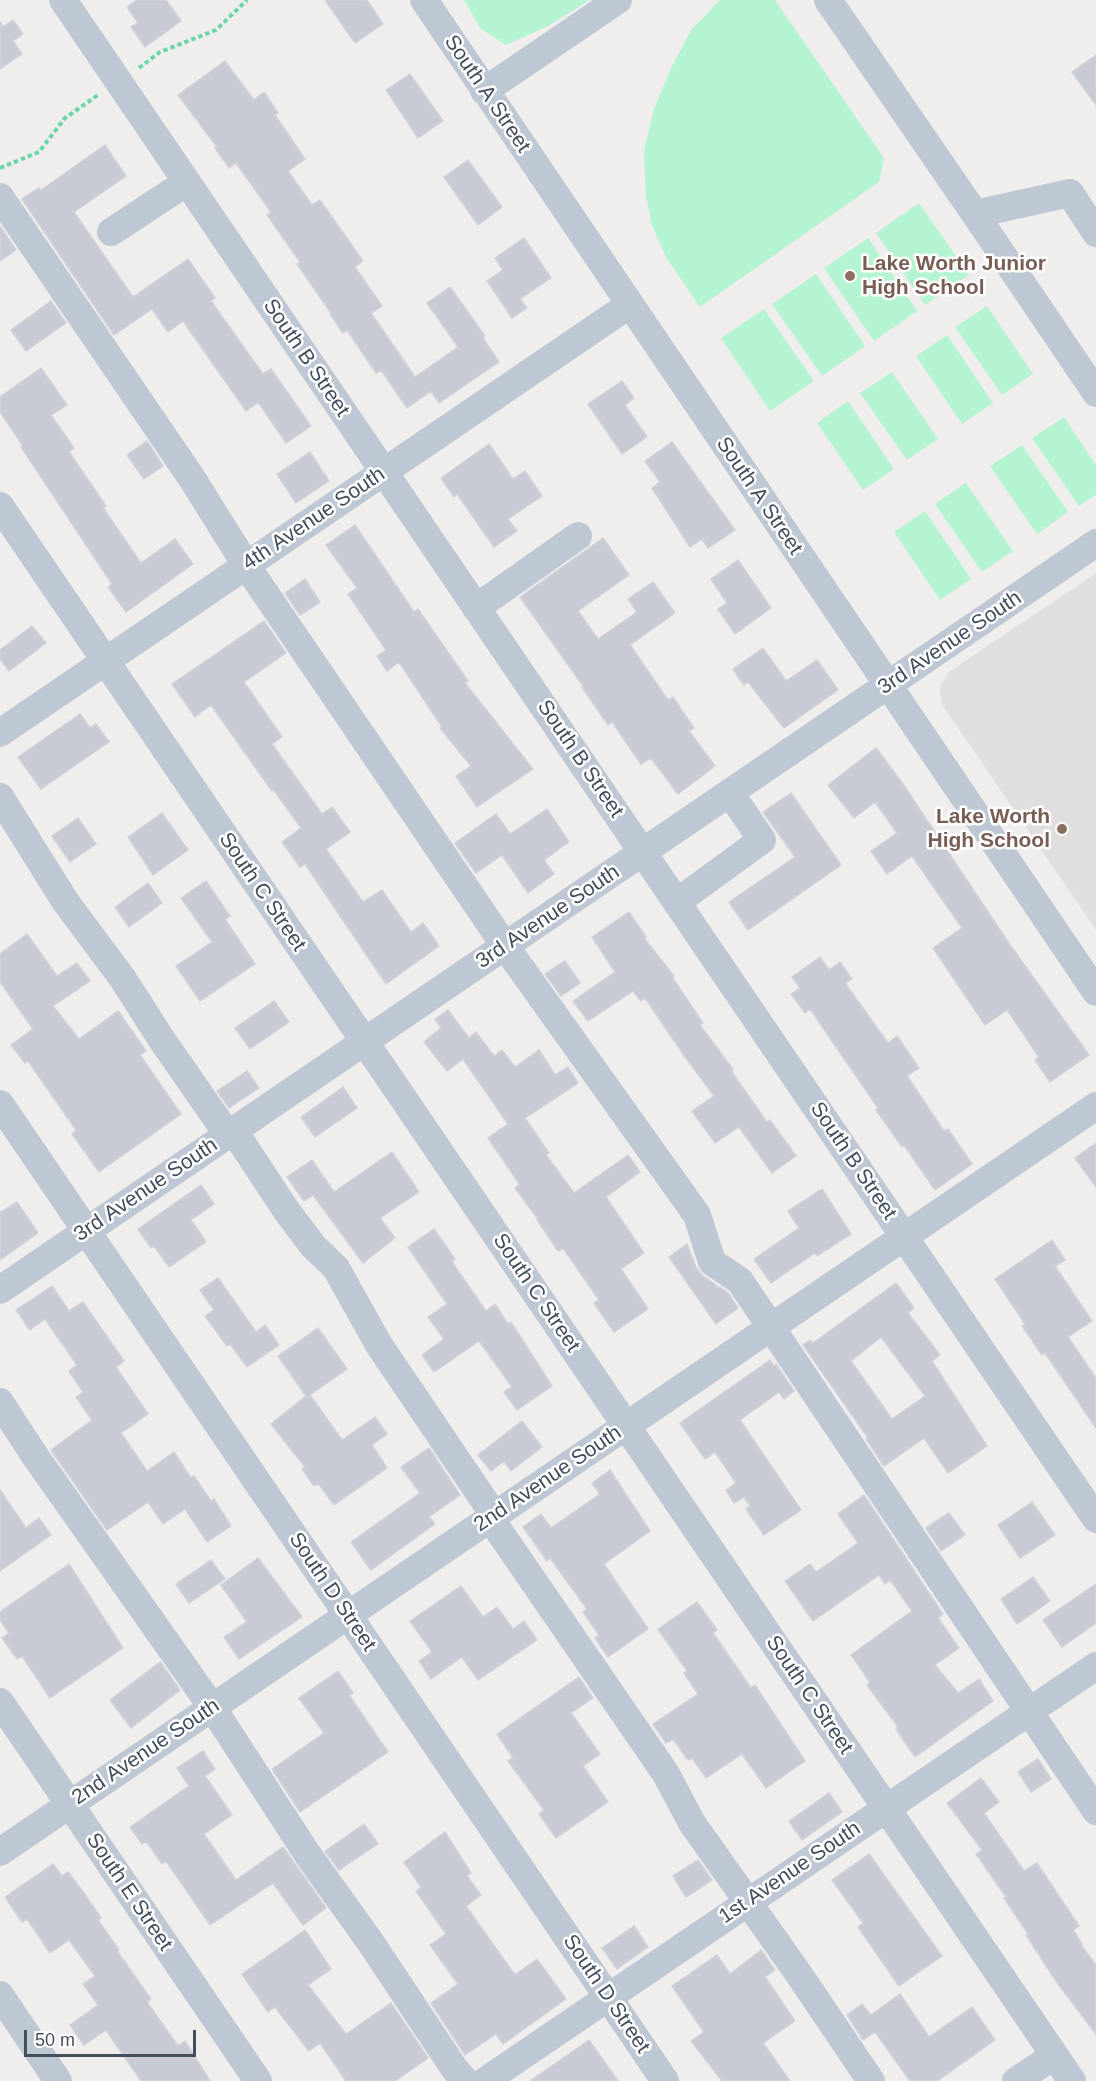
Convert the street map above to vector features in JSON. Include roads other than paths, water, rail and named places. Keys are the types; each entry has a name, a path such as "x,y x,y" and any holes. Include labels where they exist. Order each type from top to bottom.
{"street":[{"name":"South B Street","path":"63,0 1096,1519"},
{"name":"South A Street","path":"424,0 1096,992"},
{"path":"484,91 618,0"},
{"path":"828,0 1096,393"},
{"path":"111,232 187,182"},
{"path":"975,214 1070,193 1096,233"},
{"path":"0,197 191,477 246,565 505,946 697,1215 712,1262 740,1281 1096,1811"},
{"name":"4th Avenue South","path":"0,733 629,304"},
{"name":"South C Street","path":"0,506 1071,2081"},
{"path":"476,608 578,536"},
{"name":"3rd Avenue South","path":"0,1290 1096,543"},
{"path":"677,902 762,840 730,793"},
{"path":"0,797 65,901 123,979 162,1040 313,1246 336,1268 379,1345 666,1774 692,1823 871,2081"},
{"name":"South D Street","path":"0,1104 665,2081"},
{"name":"2nd Avenue South","path":"0,1851 1096,1106"},
{"path":"0,1402 35,1456 212,1707 308,1855 465,2081"},
{"name":"1st Avenue South","path":"485,2081 1096,1666"},
{"name":"South E Street","path":"0,1702 258,2081"},
{"path":"0,1995 58,2081"},
{"path":"1016,2081 1054,2056"}],"place":[{"name":"Lake Worth Junior High School","path":"850,276"},
{"name":"Lake Worth High School","path":"1062,829"}]}
